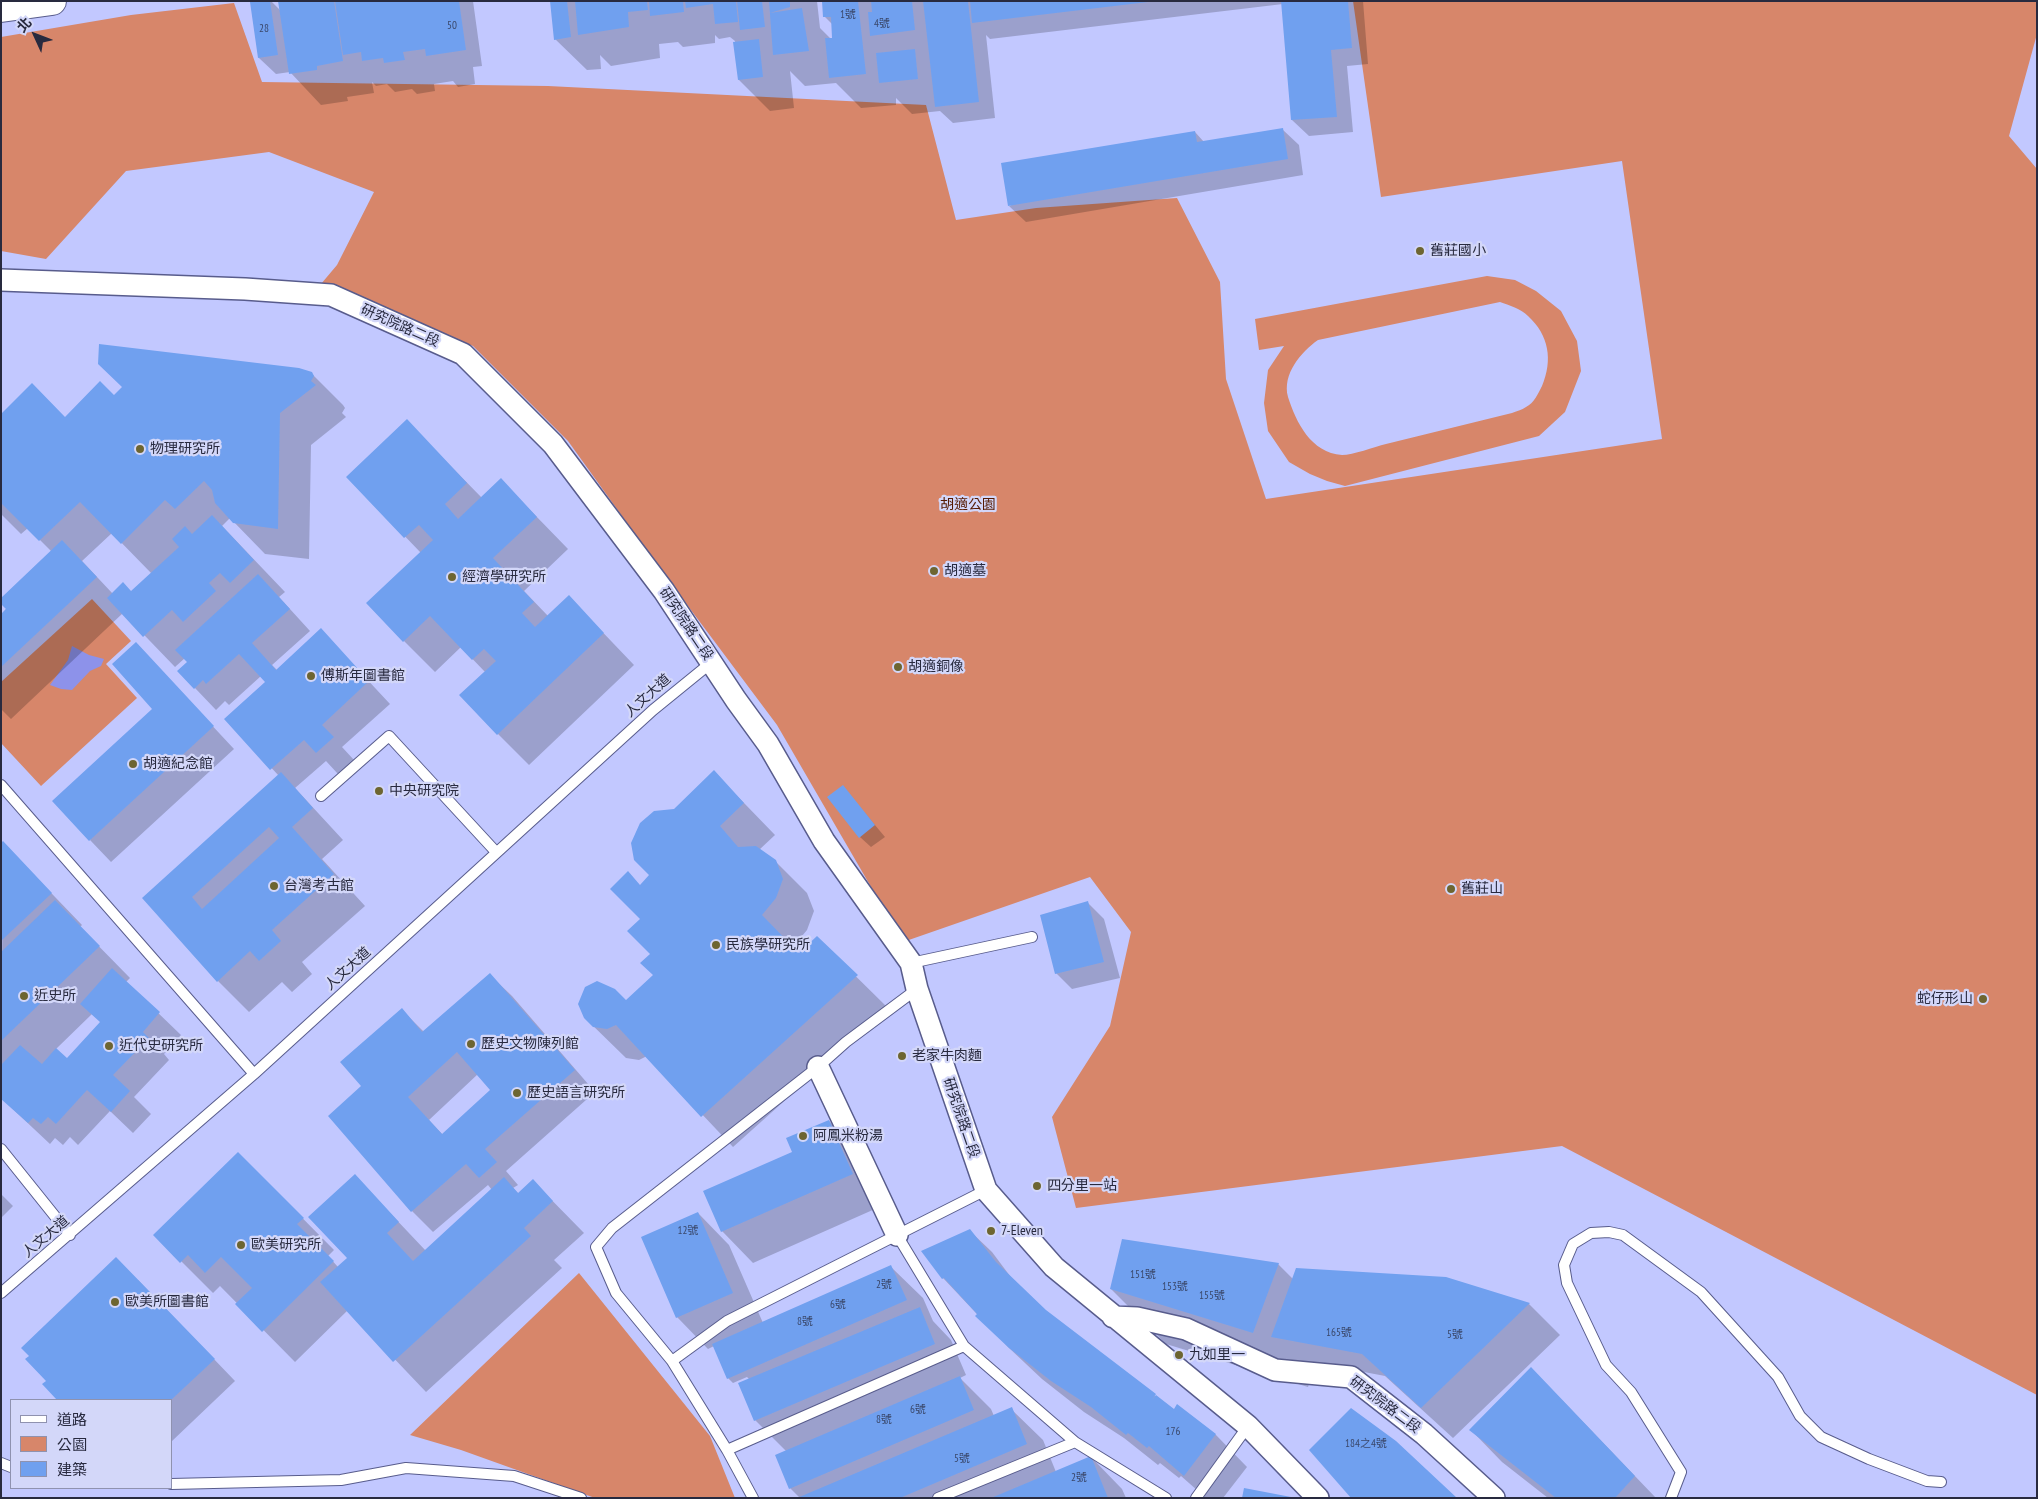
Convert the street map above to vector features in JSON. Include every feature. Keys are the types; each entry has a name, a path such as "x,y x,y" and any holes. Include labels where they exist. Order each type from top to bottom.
{"main road":[{"path":"17,5 52,1"}],"street":[{"name":"研究院路二段","path":"1,280 245,289 331,295 463,354 553,444 664,591 736,700 768,744 824,841 911,963 917,989 986,1190 1054,1267 1248,1426 1313,1495"},
{"path":"818,1067 897,1235"},
{"name":"研究院路二段","path":"1113,1317 1137,1318 1186,1329 1275,1370 1351,1376 1424,1434 1494,1498"}],"lane":[{"name":"人文大道","path":"1,1293 254,1074 653,710 712,662"},
{"path":"321,796 389,736 496,852"},
{"path":"1,785 254,1074"},
{"path":"911,963 1032,936"},
{"path":"754,1498 672,1361 616,1293 596,1247 612,1228 818,1067 846,1042 917,989"},
{"path":"1,1149 70,1235"},
{"path":"672,1361 727,1321 986,1190"},
{"path":"1671,1498 1681,1472 1632,1392 1606,1365 1567,1284 1564,1265 1573,1244 1591,1233 1609,1232 1623,1235 1701,1292 1778,1377 1800,1416 1821,1438 1886,1465 1927,1480 1941,1482"},
{"path":"897,1235 964,1346 1075,1442 1166,1498"},
{"path":"727,1450 964,1346"},
{"path":"1196,1498 1248,1426"},
{"path":"938,1498 1075,1442"},
{"path":"172,1484 341,1480 406,1468 514,1476 582,1498"}],"green space":[{"name":"胡適公園","path":"1353,1 2037,1 2037,34 2009,136 2037,169 2037,1395 1562,1146 1076,1208 1052,1117 1110,1026 1131,932 1090,877 903,942 777,725 655,562 568,441 473,346 321,284 337,265 374,192 269,152 126,171 46,259 1,251 1,37 131,15 234,3 262,82 548,86 926,105 956,220 1036,208 1177,198 1220,282 1226,379 1266,499 1662,439 1622,161 1381,197"},
{"path":"1487,276 1515,280 1536,291 1561,311 1577,341 1581,371 1565,412 1539,436 1345,486 1310,474 1289,462 1268,431 1264,403 1268,370 1284,346 1259,350 1255,319","holes":["1500,302 1518,309 1528,316 1541,331 1545,340 1548,357 1545,376 1534,401 1529,405 1512,413 1347,455 1331,453 1322,449 1306,435 1300,426 1288,397 1288,380 1290,372 1299,357 1318,340"]},
{"path":"92,599 131,641 106,664 137,698 41,786 1,743 1,682"},
{"path":"579,1273 710,1436 735,1498 595,1498 461,1450 410,1435"}],"water":[{"path":"72,646 89,655 104,659 101,666 90,671 72,690 50,685 68,660"}],"building":[{"path":"270,1 278,55 258,58 250,2"},
{"path":"278,1 334,1 343,61 317,66 317,70 289,74"},
{"path":"335,1 459,1 466,50 426,56 425,49 403,52 405,60 384,63 383,58 362,61 361,52 343,55"},
{"path":"550,1 567,1 571,37 554,40"},
{"path":"575,1 647,1 648,10 628,12 629,27 578,35"},
{"path":"649,1 683,1 684,12 650,16"},
{"path":"685,1 736,1 738,22 715,24 713,4 686,8"},
{"path":"737,1 762,1 765,27 740,30"},
{"path":"769,1 790,1 790,7 770,13 802,8 809,51 773,55"},
{"path":"822,1 858,1 866,74 829,78 825,38 832,38 831,17 823,17"},
{"path":"871,1 912,1 915,30 870,36 868,12 872,12"},
{"path":"923,1 968,1 979,102 935,107"},
{"path":"970,1 1148,1 1148,2 972,23"},
{"path":"1281,1 1348,1 1352,48 1331,50 1337,117 1291,120"},
{"path":"759,39 763,77 738,80 733,42"},
{"path":"915,49 918,79 879,83 876,53"},
{"path":"1283,128 1288,159 1008,206 1001,163 1195,131 1197,142"},
{"name":"物理研究所","path":"99,344 299,368 312,372 314,376 311,381 316,385 280,413 278,529 233,523 215,503 212,490 204,481 175,509 165,500 121,544 80,502 39,541 1,503 1,414 32,383 65,417 100,381 114,395 122,387 98,364"},
{"name":"經濟學研究所","path":"407,419 467,483 445,504 458,519 501,478 537,517 493,558 534,602 522,613 535,627 569,595 604,633 497,735 459,695 496,661 484,649 472,660 430,616 403,642 366,603 433,540 419,525 404,538 346,477"},
{"path":"212,515 254,560 230,583 220,573 209,583 216,591 183,622 172,610 143,637 107,598 123,582 131,591 179,547 172,539 185,526 192,534"},
{"path":"62,540 97,577 1,667 1,614 6,609 1,604 1,598"},
{"name":"傅斯年圖書館","path":"258,574 290,609 252,643 276,670 321,628 369,681 322,725 334,737 316,753 304,740 270,770 224,719 265,682 239,654 206,684 203,680 194,689 177,671 187,662 175,650"},
{"name":"胡適紀念館","path":"136,642 214,726 89,841 52,801 152,709 112,664"},
{"name":"民族學研究所","path":"714,770 744,803 720,826 738,847 756,846 776,860 783,879 776,898 762,915 799,953 817,936 858,975 701,1117 616,1025 607,1029 593,1027 584,1018 578,1004 585,987 597,981 615,989 626,1000 653,975 640,963 650,954 627,931 640,919 610,889 628,871 640,885 649,875 634,860 631,843 640,823 654,811 674,809"},
{"name":"台灣考古館","path":"281,772 313,808 292,827 334,874 272,930 281,941 259,961 250,951 217,982 142,898","holes":["269,827 279,838 202,909 192,897"]},
{"path":"843,785 875,825 859,838 827,797"},
{"path":"3,841 52,893 1,941 1,843"},
{"name":"近史所","path":"55,900 100,946 1,1041 1,952"},
{"path":"1088,901 1104,962 1055,974 1040,915"},
{"name":"近代史研究所","path":"112,968 160,1012 143,1032 149,1038 113,1075 130,1091 111,1112 87,1090 56,1124 48,1117 41,1124 33,1118 28,1123 1,1099 1,1065 20,1045 42,1064 56,1048 67,1058 100,1022 80,1004"},
{"name":"歷史語言研究所","path":"490,973 575,1070 485,1149 497,1162 479,1178 466,1164 411,1212 328,1116 361,1086 340,1062 402,1008 422,1032","holes":["457,1052 490,1090 442,1134 408,1097"]},
{"path":"829,1120 853,1174 721,1232 703,1191 792,1152 786,1138"},
{"name":"歐美研究所","path":"238,1152 304,1218 297,1224 334,1261 262,1332 235,1304 252,1288 221,1257 205,1273 188,1255 180,1263 153,1235"},
{"path":"355,1174 399,1222 387,1233 413,1261 504,1177 518,1193 533,1179 553,1201 524,1228 531,1236 393,1362 320,1282 347,1258 308,1217"},
{"path":"698,1212 733,1293 676,1318 641,1237"},
{"path":"970,1229 996,1262 1046,1310 1156,1394 1152,1400 1156,1395 1174,1409 1177,1404 1216,1434 1184,1476 1149,1446 1147,1448 1128,1433 1126,1435 1091,1407 1051,1381 1009,1348 975,1316 977,1314 944,1278 942,1279 921,1251"},
{"path":"1122,1239 1279,1263 1253,1333 1110,1289"},
{"name":"歐美所圖書館","path":"116,1257 215,1359 172,1399 56,1399 42,1384 46,1381 25,1359 29,1356 21,1348"},
{"path":"891,1265 907,1300 727,1379 712,1344"},
{"path":"1296,1268 1446,1277 1530,1303 1421,1408 1362,1354 1271,1337"},
{"path":"920,1307 935,1344 754,1421 738,1383"},
{"path":"1531,1367 1635,1476 1615,1498 1556,1498 1469,1430"},
{"path":"960,1376 974,1410 789,1489 775,1455"},
{"path":"1012,1407 1027,1444 900,1498 797,1498"},
{"path":"1351,1408 1396,1441 1457,1498 1351,1498 1309,1450"},
{"path":"1091,1456 1108,1498 991,1498"},
{"path":"1244,1488 1291,1497 1291,1498 1242,1498"}],"place":[{"name":"舊莊國小","path":"1420,251"},
{"name":"物理研究所","path":"140,449"},
{"name":"胡適墓","path":"934,571"},
{"name":"經濟學研究所","path":"452,577"},
{"name":"胡適銅像","path":"898,667"},
{"name":"傅斯年圖書館","path":"311,676"},
{"name":"胡適紀念館","path":"133,764"},
{"name":"中央研究院","path":"379,791"},
{"name":"台灣考古館","path":"274,886"},
{"name":"舊莊山","path":"1451,889"},
{"name":"民族學研究所","path":"716,945"},
{"name":"近史所","path":"24,996"},
{"name":"蛇仔形山","path":"1983,999"},
{"name":"歷史文物陳列館","path":"471,1044"},
{"name":"近代史研究所","path":"109,1046"},
{"name":"老家牛肉麵","path":"902,1056"},
{"name":"歷史語言研究所","path":"517,1093"},
{"name":"阿鳳米粉湯","path":"803,1136"},
{"name":"四分里一站","path":"1037,1186"},
{"name":"7-Eleven","path":"991,1231"},
{"name":"歐美研究所","path":"241,1245"},
{"name":"歐美所圖書館","path":"115,1302"},
{"name":"九如里一","path":"1179,1355"}]}
